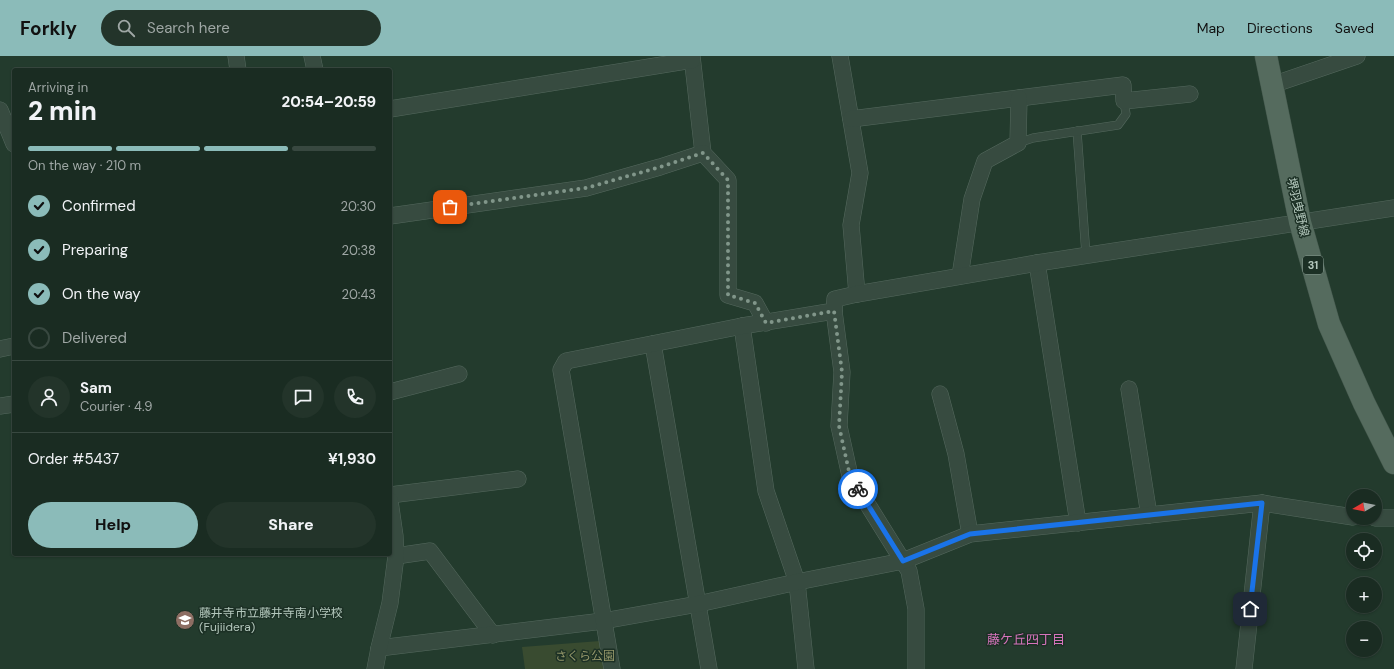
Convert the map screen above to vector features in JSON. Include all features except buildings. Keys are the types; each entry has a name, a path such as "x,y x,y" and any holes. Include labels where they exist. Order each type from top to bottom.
{"main road":[{"name":"堺羽曳野線","path":"1266,56 1300,222 1329,324 1364,403 1394,463"}],"street":[{"path":"236,56 238,68"},
{"path":"312,56 315,68"},
{"path":"840,56 860,173 851,225 857,294"},
{"path":"1272,85 1358,56"},
{"path":"392,108 692,58 703,153 728,180 728,295 755,303 766,323"},
{"path":"850,119 1123,85 1124,102 1190,94"},
{"path":"960,276 972,199 985,161 1018,143 1019,98"},
{"path":"0,110 12,139"},
{"path":"392,216 586,188 703,153"},
{"path":"916,669 916,609 909,571 850,476 839,426 842,372 834,311 835,299 1086,255 1394,208"},
{"path":"1037,263 1078,523"},
{"path":"612,669 561,370 566,361 742,326 834,311"},
{"path":"742,326 766,491 797,582 806,669"},
{"path":"653,344 709,669"},
{"path":"0,349 12,346"},
{"path":"392,391 460,374"},
{"path":"1128,389 1148,515"},
{"path":"940,394 956,454 970,534"},
{"path":"0,406 12,404"},
{"path":"392,495 518,479"},
{"path":"1244,669 1262,503"},
{"path":"378,648 603,621 698,604 797,582 903,561 970,534 1262,503 1346,516"},
{"path":"375,669 378,648 390,603 396,556 392,515"},
{"path":"1382,518 1394,518"},
{"path":"396,556 430,551 493,635"}],"lane":[{"path":"1018,143 1033,138 1118,125 1126,114 1124,102"},
{"path":"1077,131 1086,255"}],"green space":[{"name":"さくら公園","path":"600,641 605,669 525,669 522,647"}],"way so far":[{"path":"450,207 586,188 703,153 728,180 728,295 755,303 766,323 834,311 842,372 839,426 850,476 858,489"}],"place":[{"name":"藤井寺市立藤井寺南小学校 (Fujiidera)","path":"185,620"}],"district":[{"name":"藤ケ丘四丁目","path":"1026,639"}],"route":[{"path":"858,489 903,561 970,534 1262,503 1250,609"}]}
